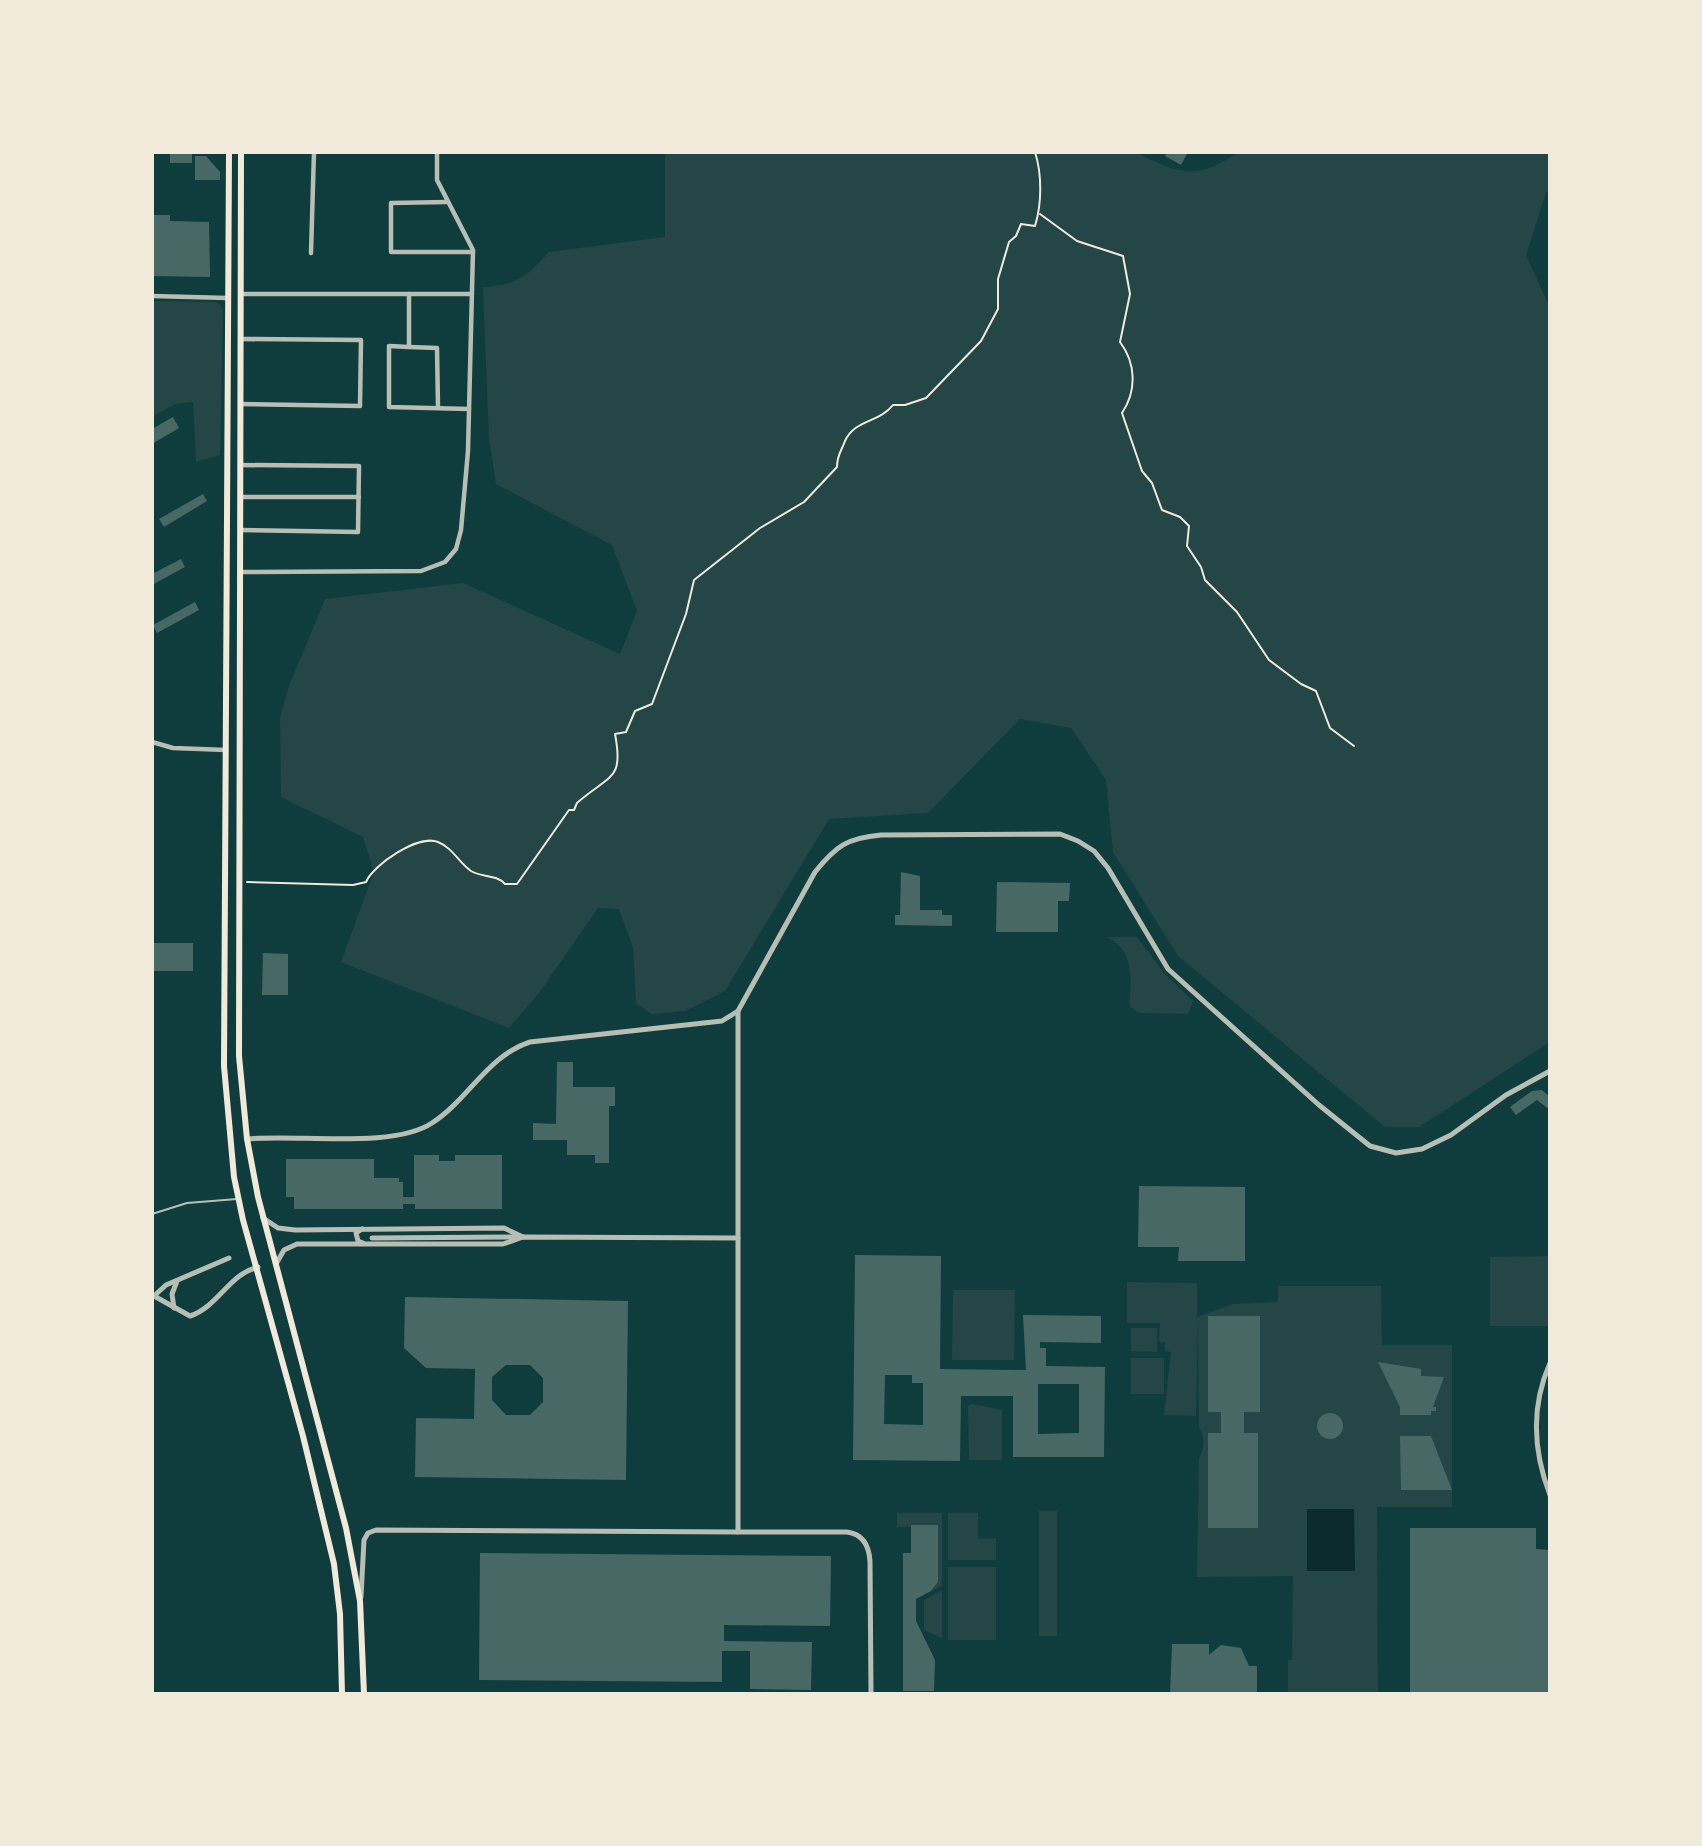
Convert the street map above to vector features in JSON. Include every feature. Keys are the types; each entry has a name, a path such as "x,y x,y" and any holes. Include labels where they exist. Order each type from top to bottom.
{"main road":[{"path":"229,152 224,1066 238,1199 334,1564 340,1614 342,1694"},
{"path":"241,152 239,1056 247,1139 263,1218 346,1528 360,1601 364,1694"}],"street":[{"path":"311,253 314,152"},
{"path":"240,572 421,571 445,562 456,549 461,530 469,409 473,252 465,229 438,180 437,152"},
{"path":"448,202 391,202 391,252 473,252"},
{"path":"241,294 472,294"},
{"path":"409,294 410,347"},
{"path":"152,296 229,298"},
{"path":"240,404 360,406 361,340 241,338"},
{"path":"438,407 438,348 389,346 389,407 469,409"},
{"path":"240,465 359,466 358,532 240,530"},
{"path":"240,497 359,497"},
{"path":"152,742 173,748 226,750"},
{"path":"738,1532 738,1011 815,872 831,852 853,838 914,834 1060,834 1078,841 1094,851 1108,868 1168,969 1329,1114 1370,1146 1396,1153 1422,1149 1451,1135 1506,1095 1550,1071"},
{"path":"247,1139 403,1136 433,1123 511,1048 530,1042 722,1021 738,1011"},
{"path":"263,1218 278,1228 295,1230 504,1228 523,1237"},
{"path":"362,1229 356,1233 358,1241 366,1244"},
{"path":"276,1264 284,1251 297,1244 503,1244 523,1237"},
{"path":"372,1238 738,1238"},
{"path":"229,1258 177,1280 154,1296 190,1316 198,1314 247,1270 258,1267"},
{"path":"174,1308 172,1294 177,1280"},
{"path":"1550,1363 1538,1401 1536,1427 1542,1475 1550,1495"},
{"path":"360,1601 364,1540 368,1533 376,1530 855,1533 864,1541 870,1561 871,1694"}],"lane":[{"path":"152,1214 187,1203 238,1199"}],"path":[{"path":"239,881 353,885 366,882 371,869 413,844 438,842 473,873 499,877 506,884 517,884 569,810 574,810 577,803 616,772 620,755 614,734 626,732 635,711 652,704 686,614 694,580 760,528 804,502 837,467 837,452 850,430 878,418 892,405 905,405 926,398 967,358 989,329 998,309 998,278 1009,242 1016,236 1021,224 1035,226 1039,213 1040,167 1035,152"},
{"path":"1039,213 1077,241 1123,256 1130,294 1119,342 1132,358 1132,399 1122,414 1142,471 1152,483 1163,510 1180,517 1189,526 1186,545 1201,567 1205,580 1237,612 1269,660 1301,684 1316,691 1330,728 1354,746"}],"shaded area":[{"path":"665,152 1134,152 1175,169 1198,171 1210,168 1239,152 1550,152 1550,189 1546,193 1526,255 1550,308 1550,1042 1419,1127 1385,1127 1178,956 1113,852 1106,780 1071,728 1020,719 928,813 829,819 725,991 685,1011 652,1014 636,1003 633,947 619,909 598,908 539,993 509,1028 341,962 374,872 363,837 281,797 280,718 289,686 325,599 463,583 620,654 637,611 612,545 496,484 489,439 483,287 513,282 534,268 549,252 665,237"},
{"path":"152,301 217,302 223,309 220,455 196,462 193,402 175,404 152,417"},
{"path":"1107,937 1137,937 1163,972 1193,1001 1188,1014 1140,1013 1130,1007 1127,958 1123,950"},
{"path":"1550,1256 1550,1326 1490,1326 1490,1257"},
{"path":"1127,1282 1197,1283 1197,1317 1233,1304 1278,1302 1278,1286 1381,1286 1382,1345 1452,1345 1452,1507 1377,1507 1378,1694 1288,1694 1288,1660 1292,1660 1293,1576 1197,1577 1199,1458 1204,1442 1199,1427 1198,1319 1196,1416 1164,1415 1171,1352 1165,1351 1165,1342 1159,1342 1160,1323 1127,1323"},
{"path":"953,1290 1015,1290 1014,1360 952,1360"},
{"path":"1131,1328 1157,1328 1157,1352 1131,1351"},
{"path":"1131,1358 1164,1358 1164,1394 1131,1394"},
{"path":"973,1404 1002,1410 1002,1460 969,1460 968,1406"},
{"path":"1307,1509 1354,1509 1355,1571 1307,1571"},
{"path":"1039,1511 1057,1511 1057,1636 1039,1636"},
{"path":"897,1513 942,1513 942,1586 931,1591 938,1582 938,1526 897,1527"},
{"path":"948,1513 978,1513 978,1539 996,1538 996,1560 948,1560"},
{"path":"948,1567 996,1567 996,1640 948,1640"},
{"path":"942,1590 942,1638 924,1630 924,1600"}],"building":[{"path":"170,152 192,152 192,163 170,163"},
{"path":"1168,152 1188,152 1181,165 1165,156"},
{"path":"195,156 206,156 220,172 220,180 195,180"},
{"path":"152,215 170,215 170,221 209,222 210,277 152,276"},
{"path":"173,417 179,428 152,444 152,429"},
{"path":"203,494 207,501 164,527 159,519"},
{"path":"181,559 185,567 152,585 152,574"},
{"path":"195,602 199,610 157,633 153,625"},
{"path":"901,872 920,876 920,910 942,910 942,915 952,915 952,926 895,925 895,915 900,915"},
{"path":"997,882 1070,883 1069,901 1058,901 1058,932 996,932"},
{"path":"152,943 193,943 193,971 152,971"},
{"path":"263,953 288,954 288,995 262,995"},
{"path":"557,1062 573,1062 573,1087 615,1087 615,1106 609,1106 609,1163 595,1163 595,1155 567,1155 567,1140 533,1140 533,1123 556,1124"},
{"path":"1542,1090 1550,1097 1550,1110 1537,1100 1516,1115 1510,1107 1532,1091"},
{"path":"414,1155 439,1155 439,1161 455,1161 455,1155 502,1155 502,1209 415,1209 415,1204 403,1204 403,1209 294,1209 294,1197 286,1197 286,1159 374,1159 374,1178 399,1178 399,1182 403,1182 403,1197 414,1197"},
{"path":"1139,1186 1245,1187 1245,1261 1178,1261 1179,1247 1138,1247"},
{"path":"855,1255 941,1256 940,1369 1026,1370 1023,1315 1101,1316 1101,1343 1040,1342 1040,1348 1046,1348 1046,1366 1105,1367 1104,1457 1013,1457 1013,1396 961,1396 960,1461 853,1460","holes":["885,1375 912,1375 912,1383 923,1383 923,1425 884,1424","1038,1384 1079,1384 1079,1433 1038,1434"]},
{"path":"405,1297 628,1301 626,1480 415,1477 416,1418 474,1419 475,1369 426,1368 404,1348","holes":["506,1365 530,1365 543,1378 543,1402 530,1415 506,1415 492,1400 492,1377"]},
{"path":"1208,1316 1260,1316 1260,1412 1244,1412 1244,1433 1258,1433 1258,1528 1208,1528 1208,1433 1221,1433 1221,1412 1208,1412"},
{"path":"1378,1362 1421,1369 1421,1376 1444,1377 1433,1407 1436,1407 1436,1411 1431,1411 1431,1415 1400,1415 1400,1407"},
{"path":"1330,1413 1339,1417 1343,1426 1339,1435 1330,1439 1321,1435 1317,1426 1321,1417"},
{"path":"1400,1436 1431,1436 1452,1490 1401,1490"},
{"path":"911,1525 938,1525 938,1582 931,1591 916,1599 916,1621 935,1660 934,1691 903,1691 903,1553 911,1553"},
{"path":"1410,1528 1536,1528 1536,1549 1550,1550 1550,1694 1410,1694"},
{"path":"480,1553 831,1556 830,1626 724,1625 724,1641 812,1642 811,1690 750,1689 750,1651 722,1651 722,1682 479,1680"},
{"path":"1172,1644 1209,1644 1209,1655 1221,1645 1241,1648 1249,1666 1257,1666 1257,1694 1170,1694"}]}
